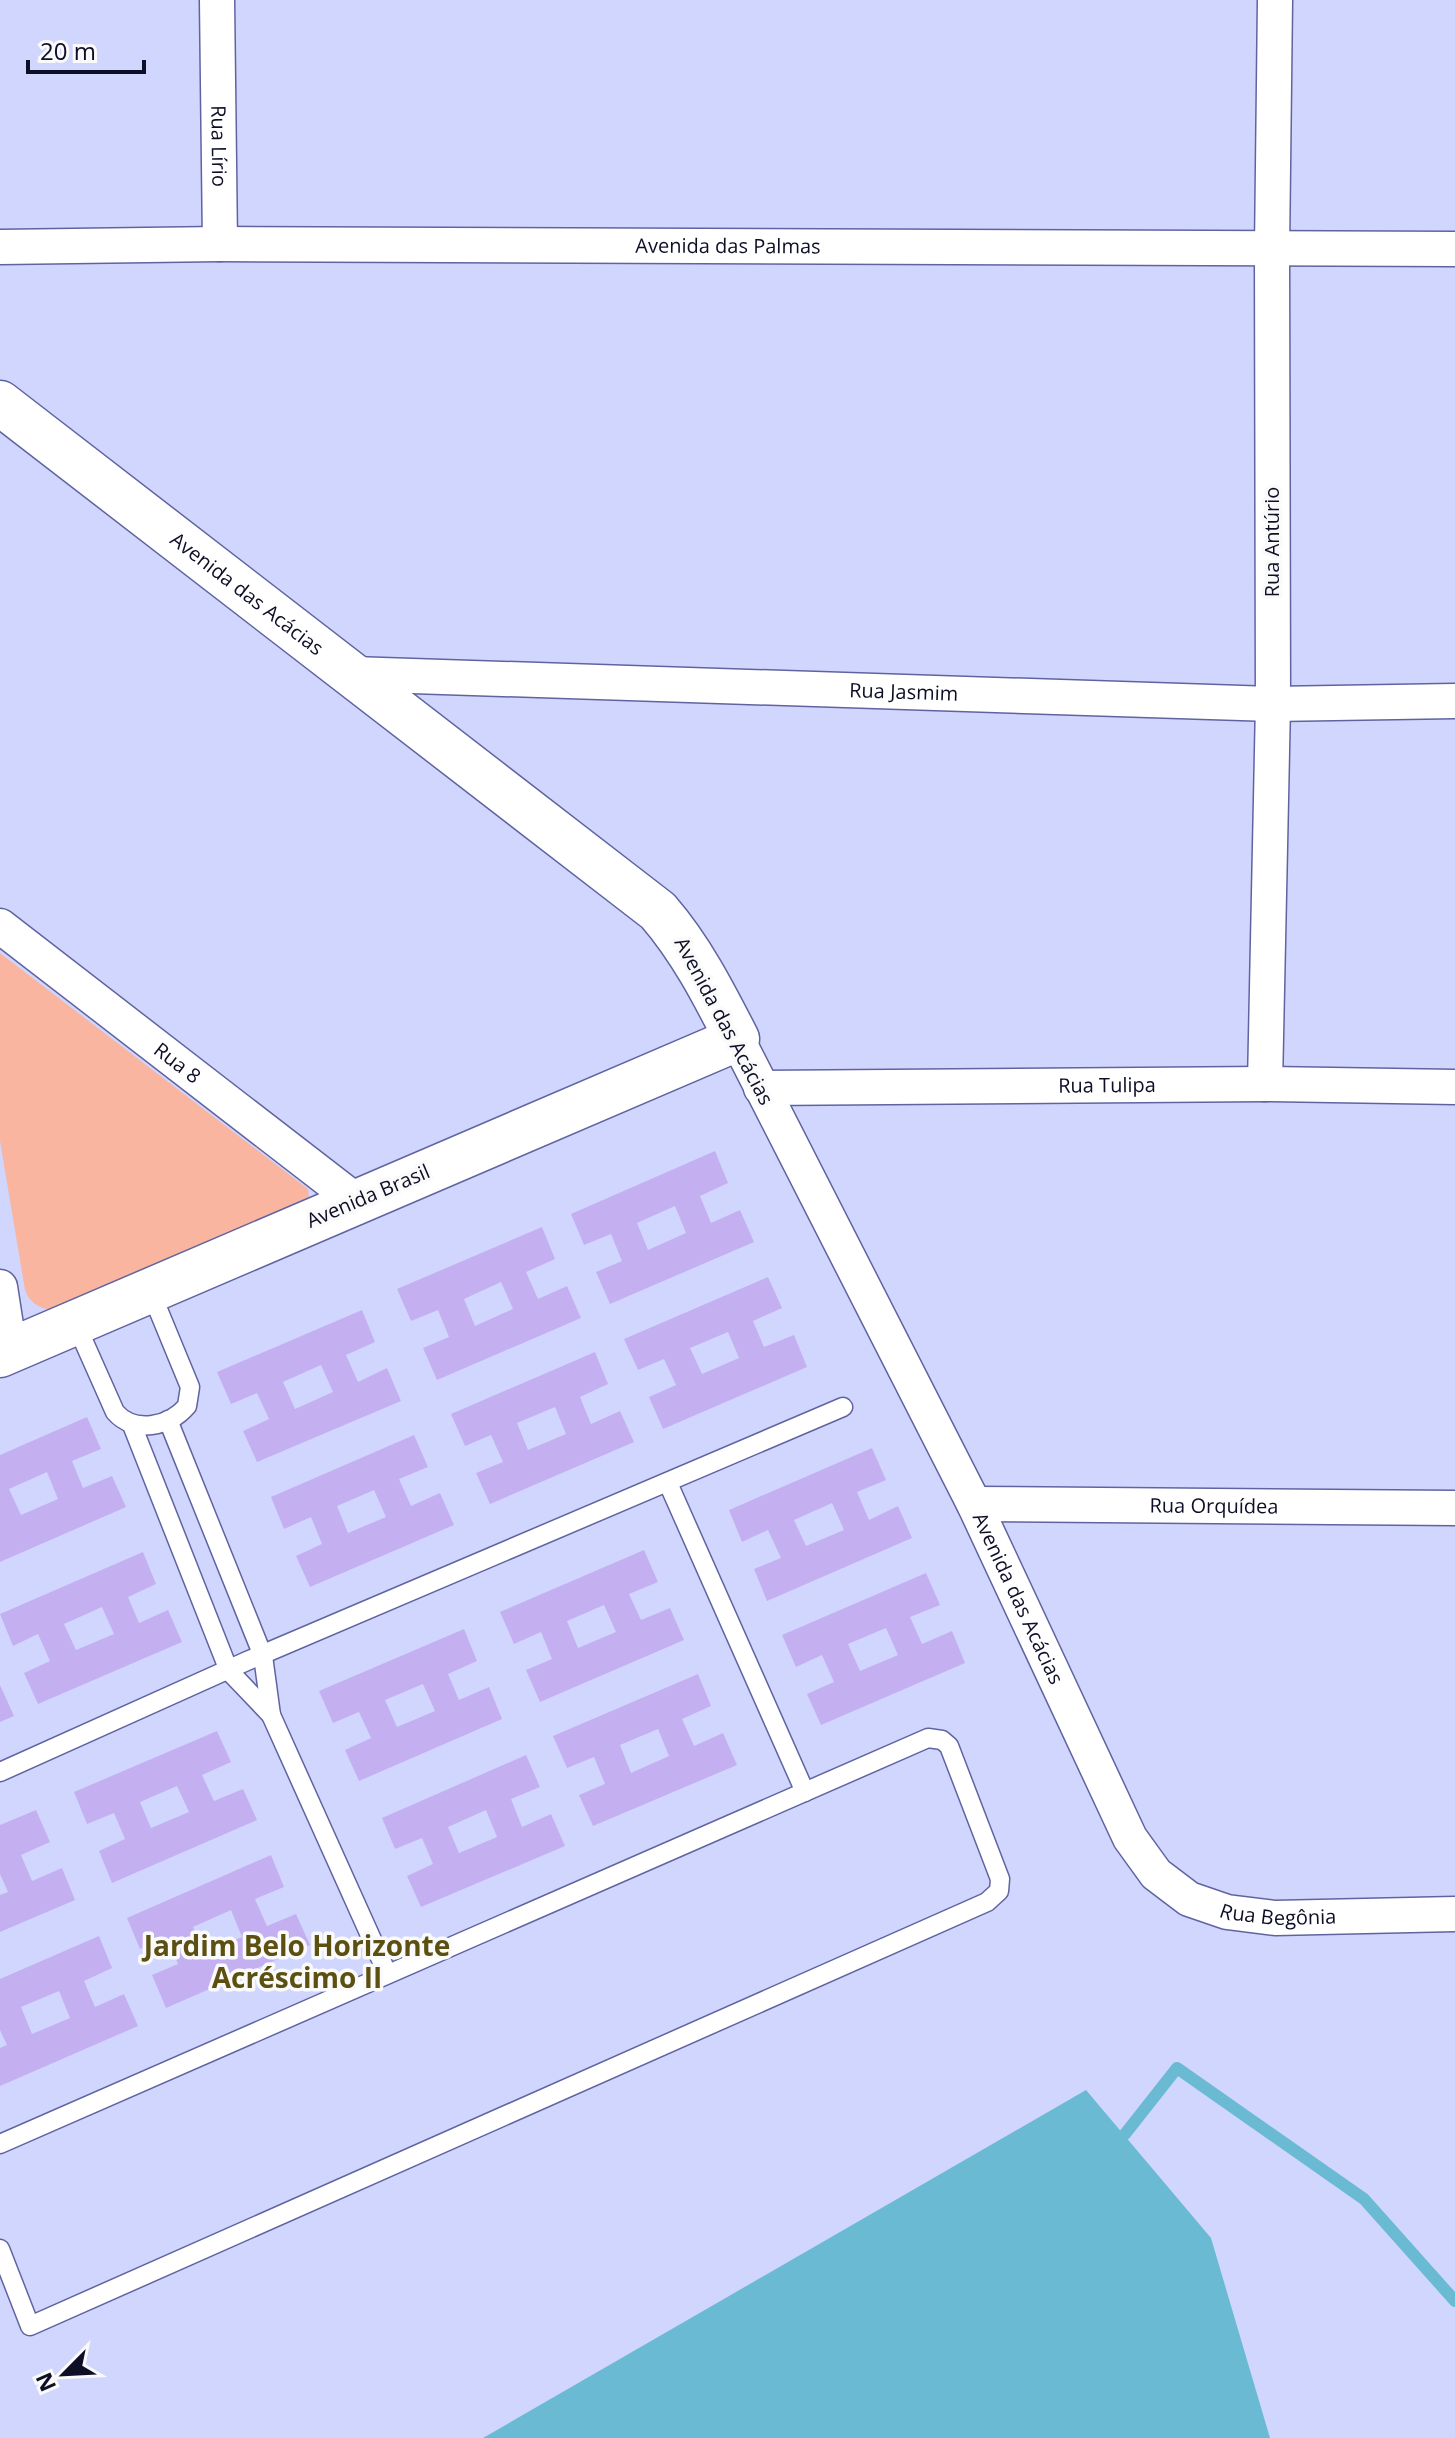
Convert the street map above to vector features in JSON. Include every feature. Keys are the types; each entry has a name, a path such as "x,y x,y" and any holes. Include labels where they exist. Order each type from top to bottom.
{"street":[{"name":"Rua Lírio","path":"217,0 220,244"},
{"name":"Rua Antúrio","path":"1265,1084 1273,704 1275,0"},
{"name":"Avenida das Palmas","path":"0,247 220,244 1455,249"},
{"name":"Avenida das Acácias","path":"0,403 658,911 674,930 704,976 737,1039 974,1504 1130,1838"},
{"name":"Rua Jasmim","path":"352,674 1273,704 1455,701"},
{"name":"Rua 8","path":"0,926 356,1201"},
{"name":"Avenida Brasil","path":"5,1353 737,1039"},
{"name":"Rua Tulipa","path":"761,1088 1265,1084 1455,1087"},
{"path":"0,1287 5,1353"},
{"name":"Rua Orquídea","path":"974,1504 1455,1508"},
{"name":"Rua Begônia","path":"1130,1838 1156,1874 1189,1899 1227,1912 1275,1918 1455,1914"}],"lane":[{"path":"132,1425 157,1424 181,1414 187,1406 190,1387 150,1290"},
{"path":"75,1322 115,1412 132,1425 229,1671 271,1715"},
{"path":"0,1772 843,1407"},
{"path":"168,1420 263,1656 271,1715 387,1973"},
{"path":"668,1483 805,1792"},
{"path":"0,2144 928,1738 942,1740 949,1746 1000,1879 999,1891 987,1902 30,2326 0,2249"}],"shaded area":[{"path":"0,953 308,1189 309,1197 61,1308 44,1308 35,1304 25,1290 0,1141"}],"water":[{"path":"1086,2090 1211,2238 1270,2438 483,2438"}],"building":[{"path":"715,1151 728,1183 700,1196 711,1223 740,1210 754,1242 610,1304 596,1272 622,1261 611,1234 584,1245 571,1214","holes":["675,1206 686,1233 648,1250 637,1223"]},
{"path":"542,1227 555,1259 526,1272 538,1299 567,1286 581,1318 437,1380 423,1348 449,1337 438,1310 411,1321 397,1289","holes":["501,1282 513,1309 475,1326 464,1299"]},
{"path":"768,1277 782,1308 753,1321 764,1347 794,1335 807,1367 663,1429 649,1397 676,1385 664,1359 638,1370 624,1339","holes":["728,1332 739,1358 702,1374 690,1348"]},
{"path":"362,1310 375,1342 346,1355 358,1382 387,1368 401,1401 257,1462 243,1431 269,1419 257,1393 231,1404 217,1372","holes":["321,1365 333,1392 295,1409 283,1382"]},
{"path":"595,1352 608,1384 580,1397 591,1424 620,1411 634,1442 490,1504 476,1473 503,1462 491,1435 465,1446 451,1414","holes":["555,1407 566,1434 528,1450 517,1423"]},
{"path":"87,1417 101,1449 72,1461 83,1488 112,1476 126,1507 0,1562 0,1455","holes":["47,1472 58,1499 21,1515 9,1489"]},
{"path":"414,1435 428,1467 399,1479 411,1506 440,1493 454,1525 310,1587 296,1556 322,1544 311,1517 284,1529 271,1497","holes":["374,1490 386,1517 348,1533 337,1506"]},
{"path":"872,1448 886,1480 857,1492 869,1520 898,1506 912,1538 767,1601 754,1569 781,1558 768,1530 742,1542 729,1510","holes":["832,1503 844,1530 806,1546 794,1520"]},
{"path":"644,1550 658,1582 629,1594 641,1620 670,1608 684,1640 540,1702 526,1670 552,1659 541,1632 514,1644 500,1612","holes":["604,1605 616,1632 578,1648 567,1621"]},
{"path":"143,1552 156,1584 128,1597 139,1623 168,1610 182,1642 38,1704 24,1673 50,1661 38,1634 13,1646 0,1614","holes":["102,1607 114,1634 76,1650 64,1624"]},
{"path":"926,1573 940,1605 910,1617 922,1644 952,1631 965,1663 821,1725 807,1694 834,1682 822,1655 796,1667 782,1635","holes":["886,1628 898,1655 860,1671 848,1644"]},
{"path":"464,1629 477,1661 448,1674 459,1700 489,1687 502,1719 359,1781 345,1750 371,1738 359,1712 333,1723 319,1691","holes":["423,1684 435,1711 397,1727 385,1700"]},
{"path":"698,1674 711,1706 682,1719 694,1746 723,1733 737,1765 593,1826 579,1795 605,1784 594,1757 567,1768 553,1736","holes":["658,1729 669,1756 631,1773 620,1745"]},
{"path":"0,1685 14,1716 0,1722"},
{"path":"217,1731 231,1762 202,1775 214,1801 243,1789 257,1820 112,1883 99,1851 125,1839 114,1813 87,1824 74,1792","holes":["177,1786 189,1812 151,1828 140,1802"]},
{"path":"526,1755 540,1787 511,1799 522,1827 551,1814 565,1846 421,1907 407,1876 433,1864 422,1838 395,1849 382,1818","holes":["486,1810 497,1837 459,1853 448,1827"]},
{"path":"36,1810 50,1842 21,1855 32,1881 62,1868 75,1900 0,1932 0,1895 8,1892 0,1874 0,1825"},
{"path":"271,1855 284,1887 255,1899 267,1926 296,1914 310,1945 166,2008 152,1975 178,1964 167,1937 140,1949 127,1918","holes":["231,1910 242,1937 204,1953 193,1927"]},
{"path":"99,1936 112,1968 84,1981 95,2007 124,1994 138,2026 0,2086 0,2048 7,2045 0,2030 0,1979","holes":["59,1991 70,2018 32,2034 21,2007"]}],"waterway":[{"path":"1125,2134 1177,2068 1364,2199 1455,2301"}],"district":[{"name":"Jardim Belo Horizonte Acréscimo II","path":"297,1962"}]}
